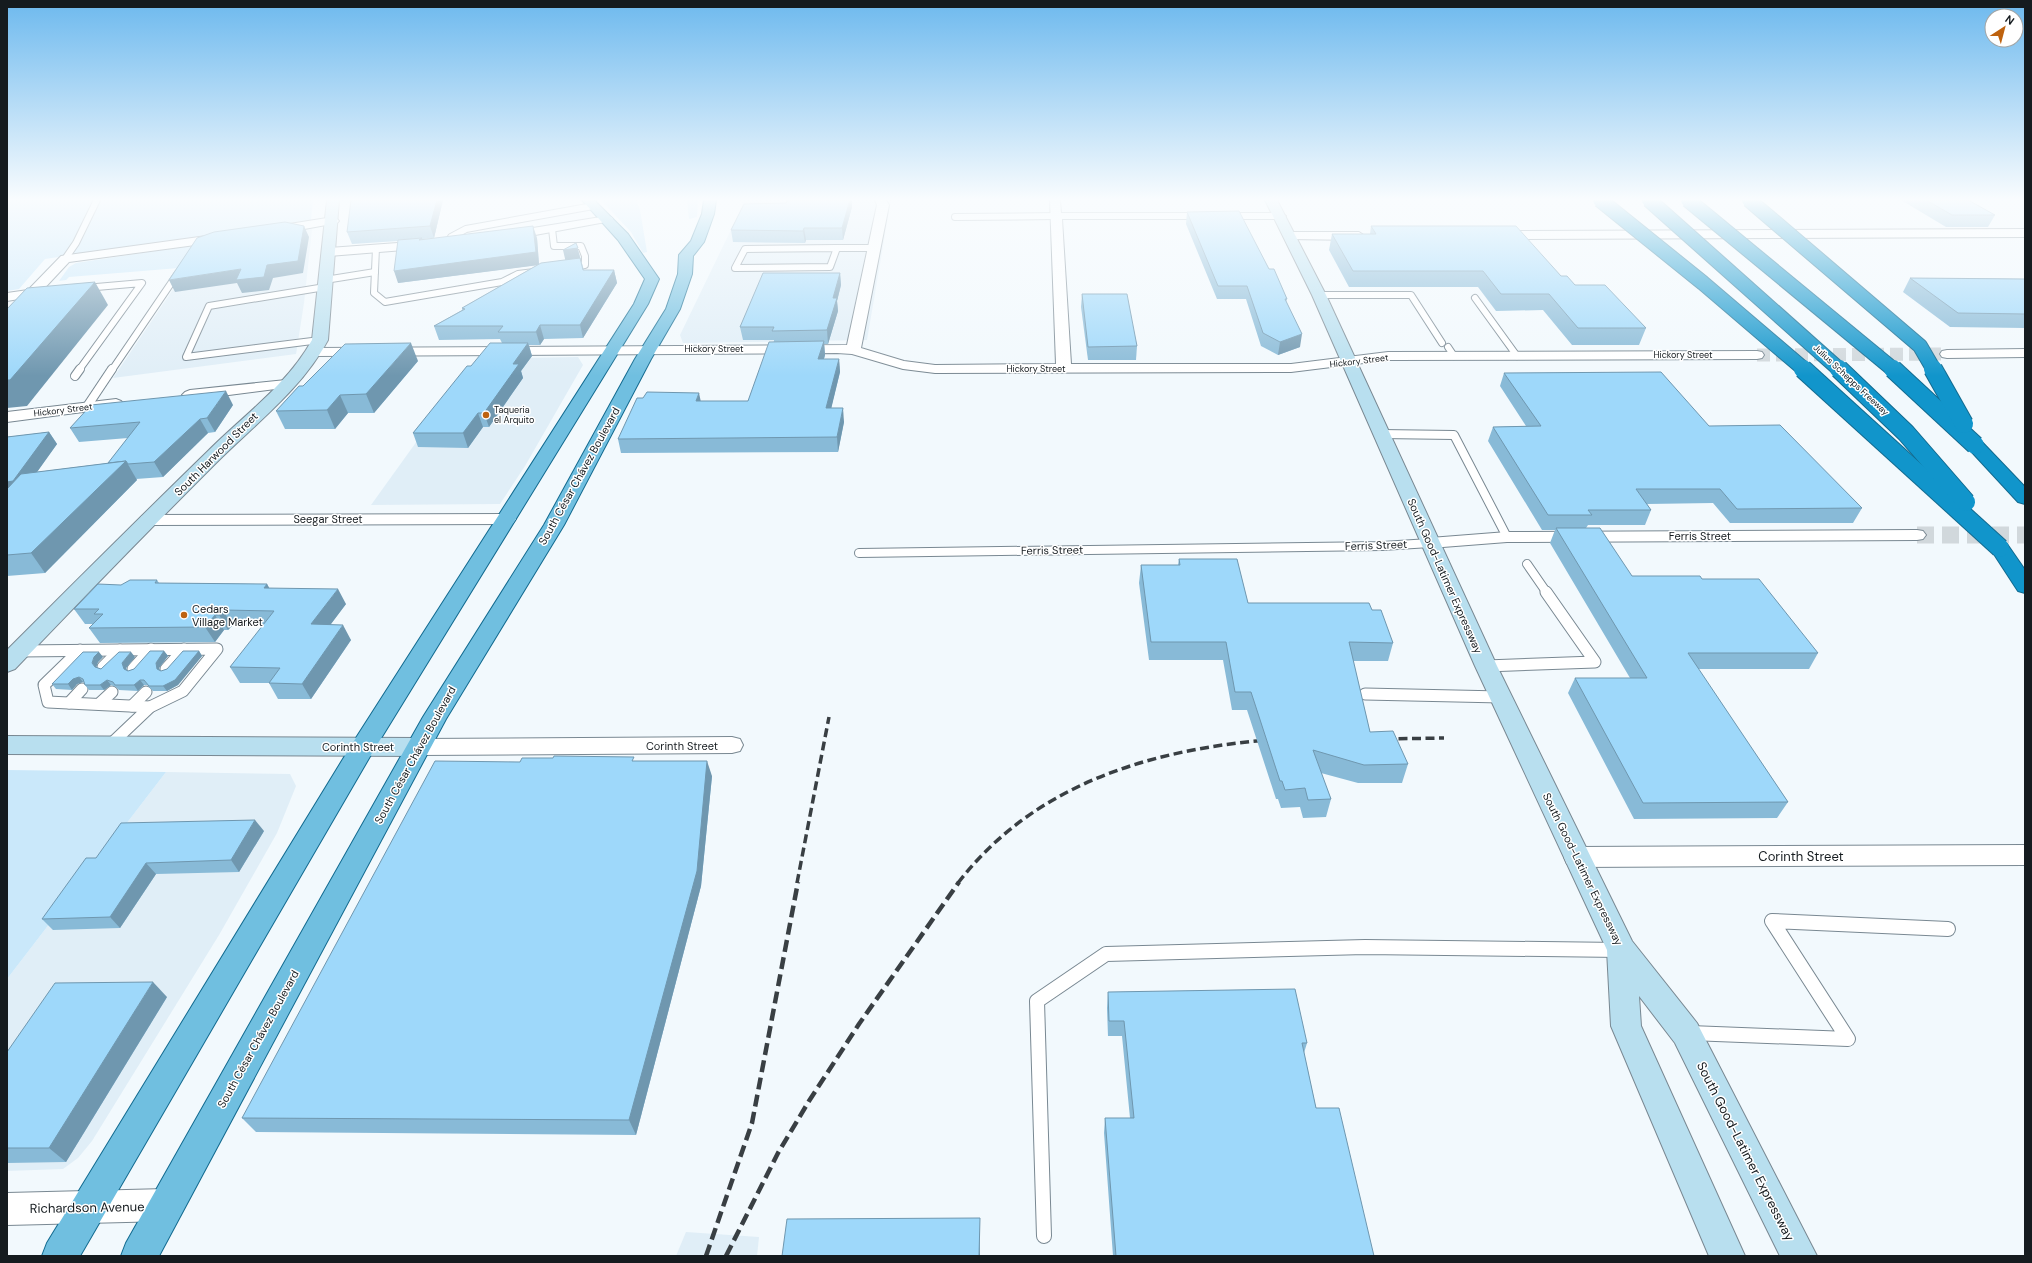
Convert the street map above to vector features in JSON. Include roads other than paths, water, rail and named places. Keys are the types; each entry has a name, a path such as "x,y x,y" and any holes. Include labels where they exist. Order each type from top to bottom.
{"highway":[{"path":"1676,259 1848,408 2000,548"},
{"name":"Julius Schepps Freeway","path":"1715,259 1831,360 1887,413 1943,473 2000,548 2025,586"},
{"path":"1759,259 1894,370 1975,444 2025,498"},
{"path":"1818,259 1920,346 1975,444"}],"main road":[{"path":"318,346 328,259"},
{"path":"60,1256 363,747 641,304 652,279 638,259"},
{"name":"South César Chávez Boulevard","path":"138,1256 418,747 554,525 649,349 673,309 686,274 686,259"},
{"name":"South Good-Latimer Expressway","path":"1302,259 1486,666 1576,857 1622,950 1686,1033 1799,1256"},
{"name":"South Harwood Street","path":"7,664 148,520 286,384 318,346"},
{"name":"Corinth Street","path":"7,745 418,747"},
{"name":"South Good-Latimer Expressway","path":"1622,950 1626,1026 1727,1256"}],"street":[{"path":"7,320 38,293 65,259"},
{"path":"853,350 872,259"},
{"path":"1058,259 1064,369"},
{"path":"7,297 38,293"},
{"name":"Hickory Street","path":"318,346 611,350 853,350 888,361 918,368 1064,369 1291,368 1349,362 1448,348 1517,356 1758,355"},
{"path":"1947,354 2025,353"},
{"path":"179,396 286,384"},
{"name":"Hickory Street","path":"7,416 132,402"},
{"name":"Seegar Street","path":"148,520 507,519"},
{"name":"Ferris Street","path":"1430,543 1507,537 1917,535"},
{"name":"Corinth Street","path":"418,747 732,745"},
{"name":"Corinth Street","path":"1576,857 2025,855"},
{"name":"Richardson Avenue","path":"7,1209 166,1205"}],"lane":[{"path":"376,259 374,292 385,302 502,282 518,274 540,271"},
{"path":"562,268 584,265 586,259"},
{"path":"740,259 735,268 830,267 833,259"},
{"path":"86,408 183,266"},
{"path":"318,346 186,357 209,306 375,272"},
{"path":"75,376 142,283 82,290"},
{"path":"1319,295 1411,295 1448,348"},
{"path":"1475,298 1517,356"},
{"path":"1381,434 1454,435 1507,537"},
{"name":"Ferris Street","path":"859,553 1382,546 1430,543"},
{"path":"1486,666 1595,662 1527,564"},
{"path":"133,669 151,649"},
{"path":"166,669 184,649"},
{"path":"20,651 217,649 183,691 150,707 110,745"},
{"path":"80,650 44,685 48,702 150,707"},
{"path":"103,667 120,650"},
{"path":"69,703 82,689"},
{"path":"99,704 112,692"},
{"path":"132,706 146,692"},
{"path":"1365,694 1501,697"},
{"path":"1686,1033 1848,1039 1772,921 1948,929"},
{"path":"1044,1236 1037,1001 1106,954 1365,947 1622,950"}],"tunnel":[{"path":"1757,355 1947,354"},
{"path":"1917,535 2025,535"}],"railway":[{"path":"797,883 829,717"},
{"path":"1385,739 1444,738"},
{"path":"958,883 988,849 1021,821 1058,797 1096,778 1137,764 1179,753 1223,745 1267,740"},
{"path":"706,1256 752,1123 798,882"},
{"path":"726,1256 778,1153 809,1101 859,1024 959,882"}],"place":[{"name":"Taqueria el Arquito","path":"486,415"},
{"name":"Cedars Village Market","path":"184,615"}]}
